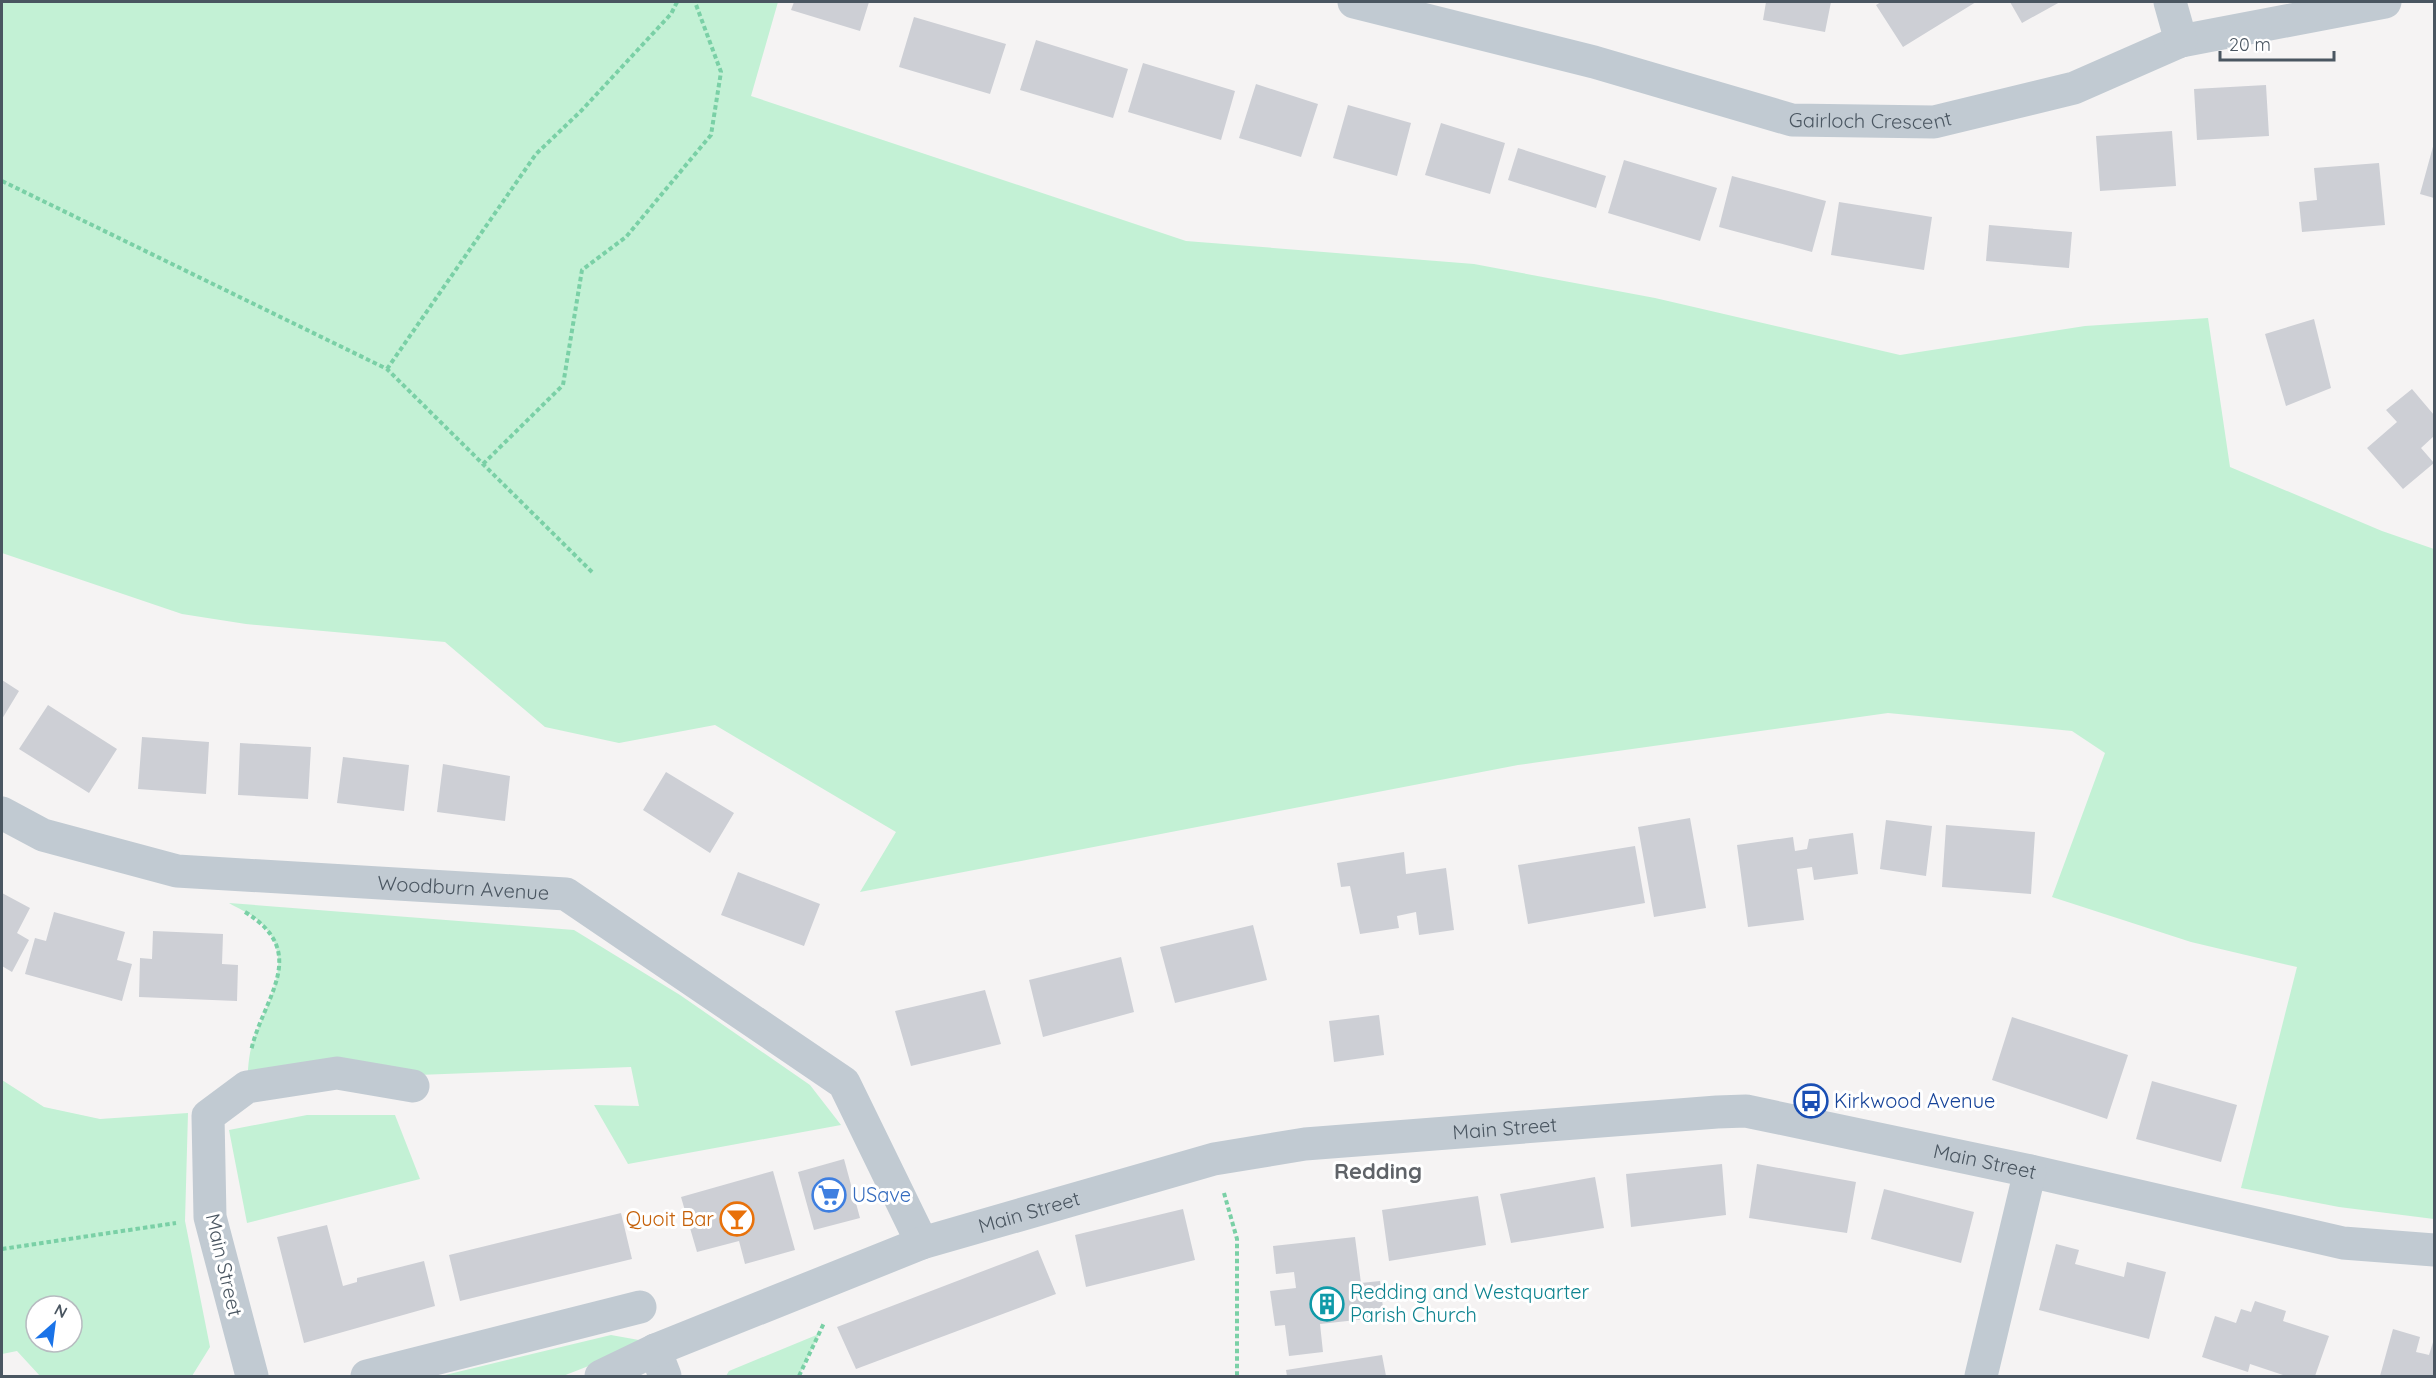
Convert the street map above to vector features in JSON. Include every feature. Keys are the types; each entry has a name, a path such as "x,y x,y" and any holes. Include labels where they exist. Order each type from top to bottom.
{"street":[{"name":"Gairloch Crescent","path":"1354,2 1594,62 1792,120 1934,122 2074,88 2181,41 2385,2"},
{"path":"2170,2 2181,41"},
{"name":"Woodburn Avenue","path":"2,813 43,835 177,871 566,894 844,1083 922,1243"},
{"name":"Main Street","path":"252,1377 210,1217 208,1116 247,1087 337,1073 413,1086"},
{"name":"Main Street","path":"601,1377 660,1363 922,1243 1214,1159 1305,1144 1746,1111 2030,1171 2343,1242 2434,1250"},
{"path":"1981,1377 2030,1171"},
{"path":"367,1377 640,1307"}],"path":[{"path":"387,369 536,154 582,110 671,14 677,2"},
{"path":"483,464 563,385 582,270 626,237 711,135 721,72 695,2"},
{"path":"2,181 387,369 594,574"},
{"path":"253,1043 279,980 279,954 272,936"},
{"path":"1214,1159 1237,1239 1236,1377"},
{"path":"2,1249 210,1217"}],"green space":[{"path":"2,2 778,2 751,96 1186,241 1474,264 1655,298 1900,355 2085,326 2208,318 2230,467 2382,531 2434,549 2434,1219 2339,1207 2241,1188 2297,967 2191,942 2052,897 2105,753 2072,731 1888,713 1518,765 860,892 896,832 715,725 619,743 545,727 445,642 246,624 182,614 2,553"},
{"path":"229,903 574,930 680,995 810,1085 841,1125 628,1164 594,1105 639,1106 631,1067 418,1075 247,1087 251,1047 276,981 277,950 271,936 260,922"},
{"path":"2,1080 44,1107 100,1119 188,1113 185,1221 210,1347 192,1376 40,1376 17,1351 2,1354"},
{"path":"307,1115 395,1115 420,1179 247,1223 229,1130"},
{"path":"819,1334 799,1376 726,1376 729,1371"},
{"path":"611,1335 650,1342 563,1376 441,1376"}],"building":[{"path":"794,2 869,2 860,31 791,10"},
{"path":"1766,2 1831,2 1825,32 1763,20"},
{"path":"1881,2 1976,2 1903,47 1876,5"},
{"path":"2010,2 2060,2 2022,23"},
{"path":"914,17 1006,44 990,94 899,67"},
{"path":"1036,40 1128,69 1113,118 1020,90"},
{"path":"1143,63 1235,91 1221,140 1128,112"},
{"path":"1256,84 1318,104 1301,157 1239,138"},
{"path":"2266,85 2269,136 2197,140 2194,89"},
{"path":"1348,105 1411,123 1397,176 1333,158"},
{"path":"1441,123 1505,143 1490,194 1425,175"},
{"path":"2172,131 2176,186 2100,191 2096,136"},
{"path":"2434,143 2434,198 2420,194"},
{"path":"1518,148 1606,176 1596,208 1508,180"},
{"path":"1624,160 1717,188 1700,241 1608,213"},
{"path":"2379,163 2385,225 2302,232 2299,202 2317,200 2314,168"},
{"path":"1732,176 1826,201 1812,252 1719,227"},
{"path":"1839,202 1932,217 1924,270 1831,255"},
{"path":"1989,225 2072,232 2069,268 1986,261"},
{"path":"2314,319 2331,388 2286,406 2265,334"},
{"path":"2412,389 2434,415 2434,436 2421,448 2434,463 2403,489 2367,448 2397,422 2386,410"},
{"path":"2,680 19,691 2,719"},
{"path":"48,705 117,749 89,793 19,749"},
{"path":"142,737 209,742 206,794 138,789"},
{"path":"240,743 311,747 308,799 238,795"},
{"path":"343,757 409,765 404,811 337,803"},
{"path":"443,764 510,776 505,821 437,812"},
{"path":"666,772 734,813 710,853 643,810"},
{"path":"1690,818 1706,908 1654,917 1638,827"},
{"path":"1886,820 1932,826 1926,876 1880,869"},
{"path":"1946,825 2035,832 2031,894 1942,887"},
{"path":"1853,833 1858,874 1814,880 1812,867 1797,869 1804,920 1748,927 1737,845 1793,837 1795,851 1807,849 1809,839"},
{"path":"1635,846 1645,903 1528,924 1518,865"},
{"path":"1404,852 1406,874 1446,868 1454,930 1419,935 1416,912 1397,916 1399,928 1360,934 1350,886 1341,887 1337,863"},
{"path":"738,872 820,904 804,946 721,915"},
{"path":"2,893 30,908 17,933 29,940 12,972 2,966"},
{"path":"54,912 125,932 117,960 132,964 122,1001 25,974 35,938 46,941"},
{"path":"1253,925 1267,980 1175,1003 1160,947"},
{"path":"153,931 223,934 222,964 238,965 237,1001 139,997 140,958 152,959"},
{"path":"1121,957 1134,1012 1043,1037 1029,980"},
{"path":"985,990 1001,1044 911,1066 895,1011"},
{"path":"1379,1015 1384,1055 1334,1062 1329,1021"},
{"path":"2012,1017 2128,1055 2107,1119 1992,1080"},
{"path":"2152,1081 2237,1105 2221,1162 2136,1139"},
{"name":"USave","path":"844,1159 860,1218 814,1230 798,1172"},
{"path":"1722,1164 1726,1215 1631,1227 1626,1174"},
{"path":"1757,1164 1856,1182 1847,1233 1749,1218"},
{"name":"Quoit Bar","path":"773,1171 795,1250 745,1264 739,1241 697,1252 681,1197"},
{"path":"1595,1177 1604,1228 1511,1243 1500,1194"},
{"path":"1884,1189 1974,1212 1961,1263 1871,1239"},
{"path":"1478,1196 1486,1245 1389,1261 1382,1210"},
{"path":"1183,1209 1195,1260 1086,1287 1075,1235"},
{"path":"621,1213 632,1259 460,1301 449,1255"},
{"path":"327,1225 343,1286 357,1282 357,1278 424,1261 435,1306 304,1343 277,1237"},
{"name":"Redding and Westquarter Parish Church","path":"1355,1237 1361,1283 1380,1281 1384,1317 1320,1324 1323,1352 1289,1356 1285,1325 1275,1326 1270,1291 1296,1288 1294,1272 1276,1274 1273,1246"},
{"path":"2056,1244 2079,1250 2075,1264 2124,1277 2127,1262 2166,1272 2149,1339 2039,1310"},
{"path":"1038,1250 1056,1294 856,1369 837,1327"},
{"path":"2255,1301 2286,1311 2283,1321 2329,1336 2315,1376 2286,1376 2250,1364 2248,1372 2202,1357 2215,1316 2236,1323 2241,1309 2251,1312"},
{"path":"2393,1329 2420,1337 2416,1352 2429,1355 2434,1339 2434,1376 2380,1376"},
{"path":"1382,1355 1386,1376 1287,1376 1286,1370"}],"place":[{"name":"Kirkwood Avenue","path":"1811,1101"},
{"name":"USave","path":"829,1195"},
{"name":"Quoit Bar","path":"737,1219"},
{"name":"Redding and Westquarter Parish Church","path":"1327,1304"}],"district":[{"name":"Redding","path":"1378,1171"}]}
